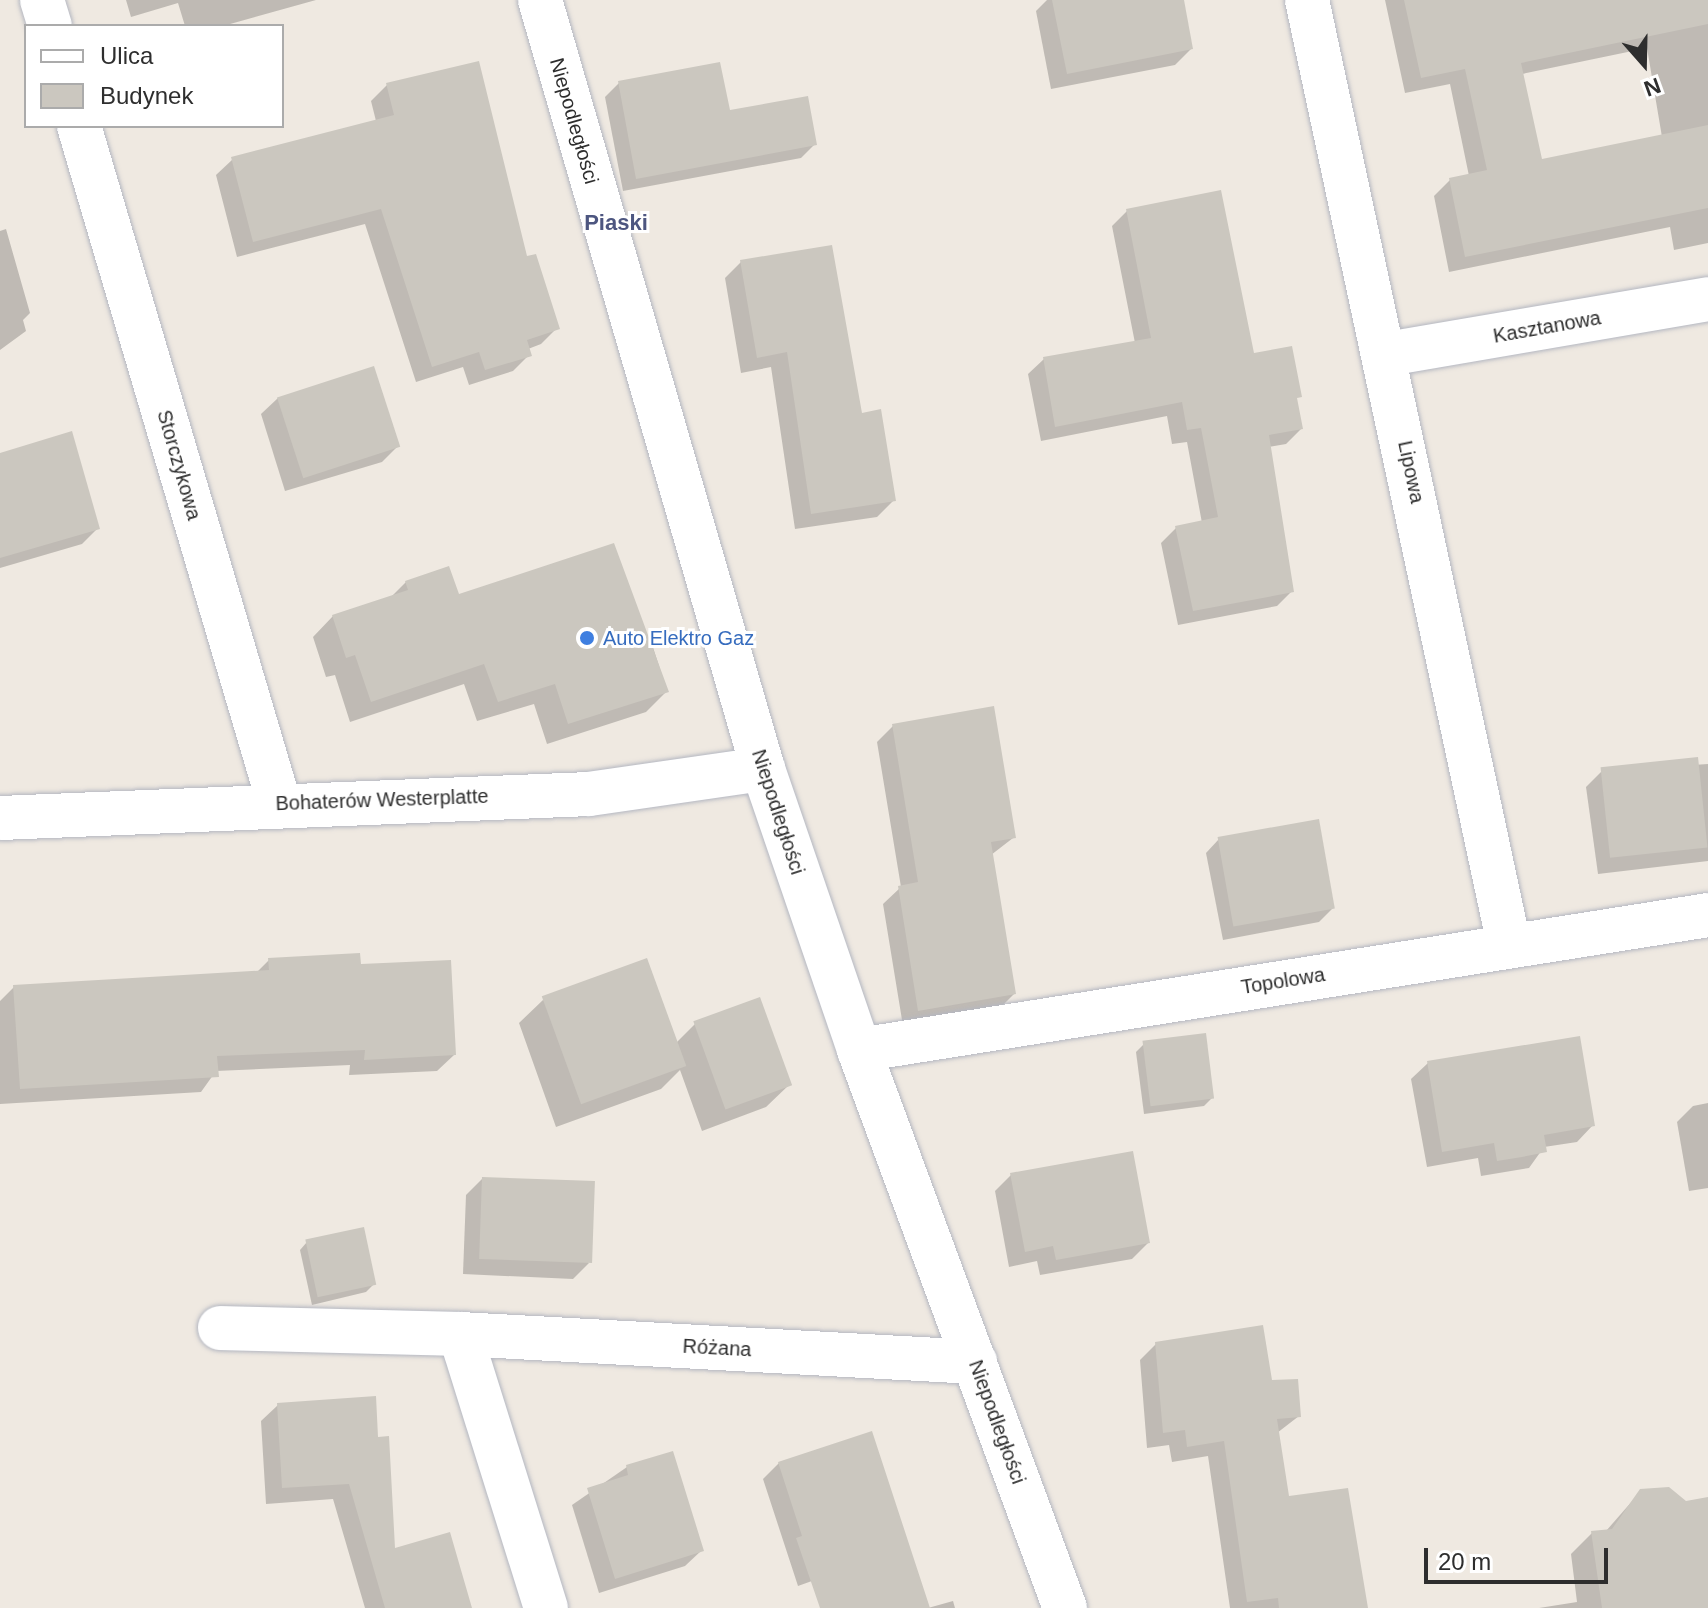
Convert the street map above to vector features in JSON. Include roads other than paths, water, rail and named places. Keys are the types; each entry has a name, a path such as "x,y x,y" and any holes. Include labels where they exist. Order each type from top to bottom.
{"street":[{"path":"42,0 49,24"},
{"name":"Niepodległości","path":"540,0 763,769 859,1050 1065,1608"},
{"name":"Lipowa","path":"1307,0 1387,354 1509,945"},
{"name":"Storczykowa","path":"80,128 279,803"},
{"name":"Kasztanowa","path":"1387,354 1708,299"},
{"name":"Bohaterów Westerplatte","path":"0,818 279,803 589,794 763,769"},
{"name":"Topolowa","path":"859,1050 1708,915"},
{"name":"Różana","path":"220,1328 460,1334 975,1362"},
{"path":"460,1334 546,1608"}],"place":[{"name":"Auto Elektro Gaz","path":"587,638"}],"district":[{"name":"Piaski","path":"616,223"}]}
